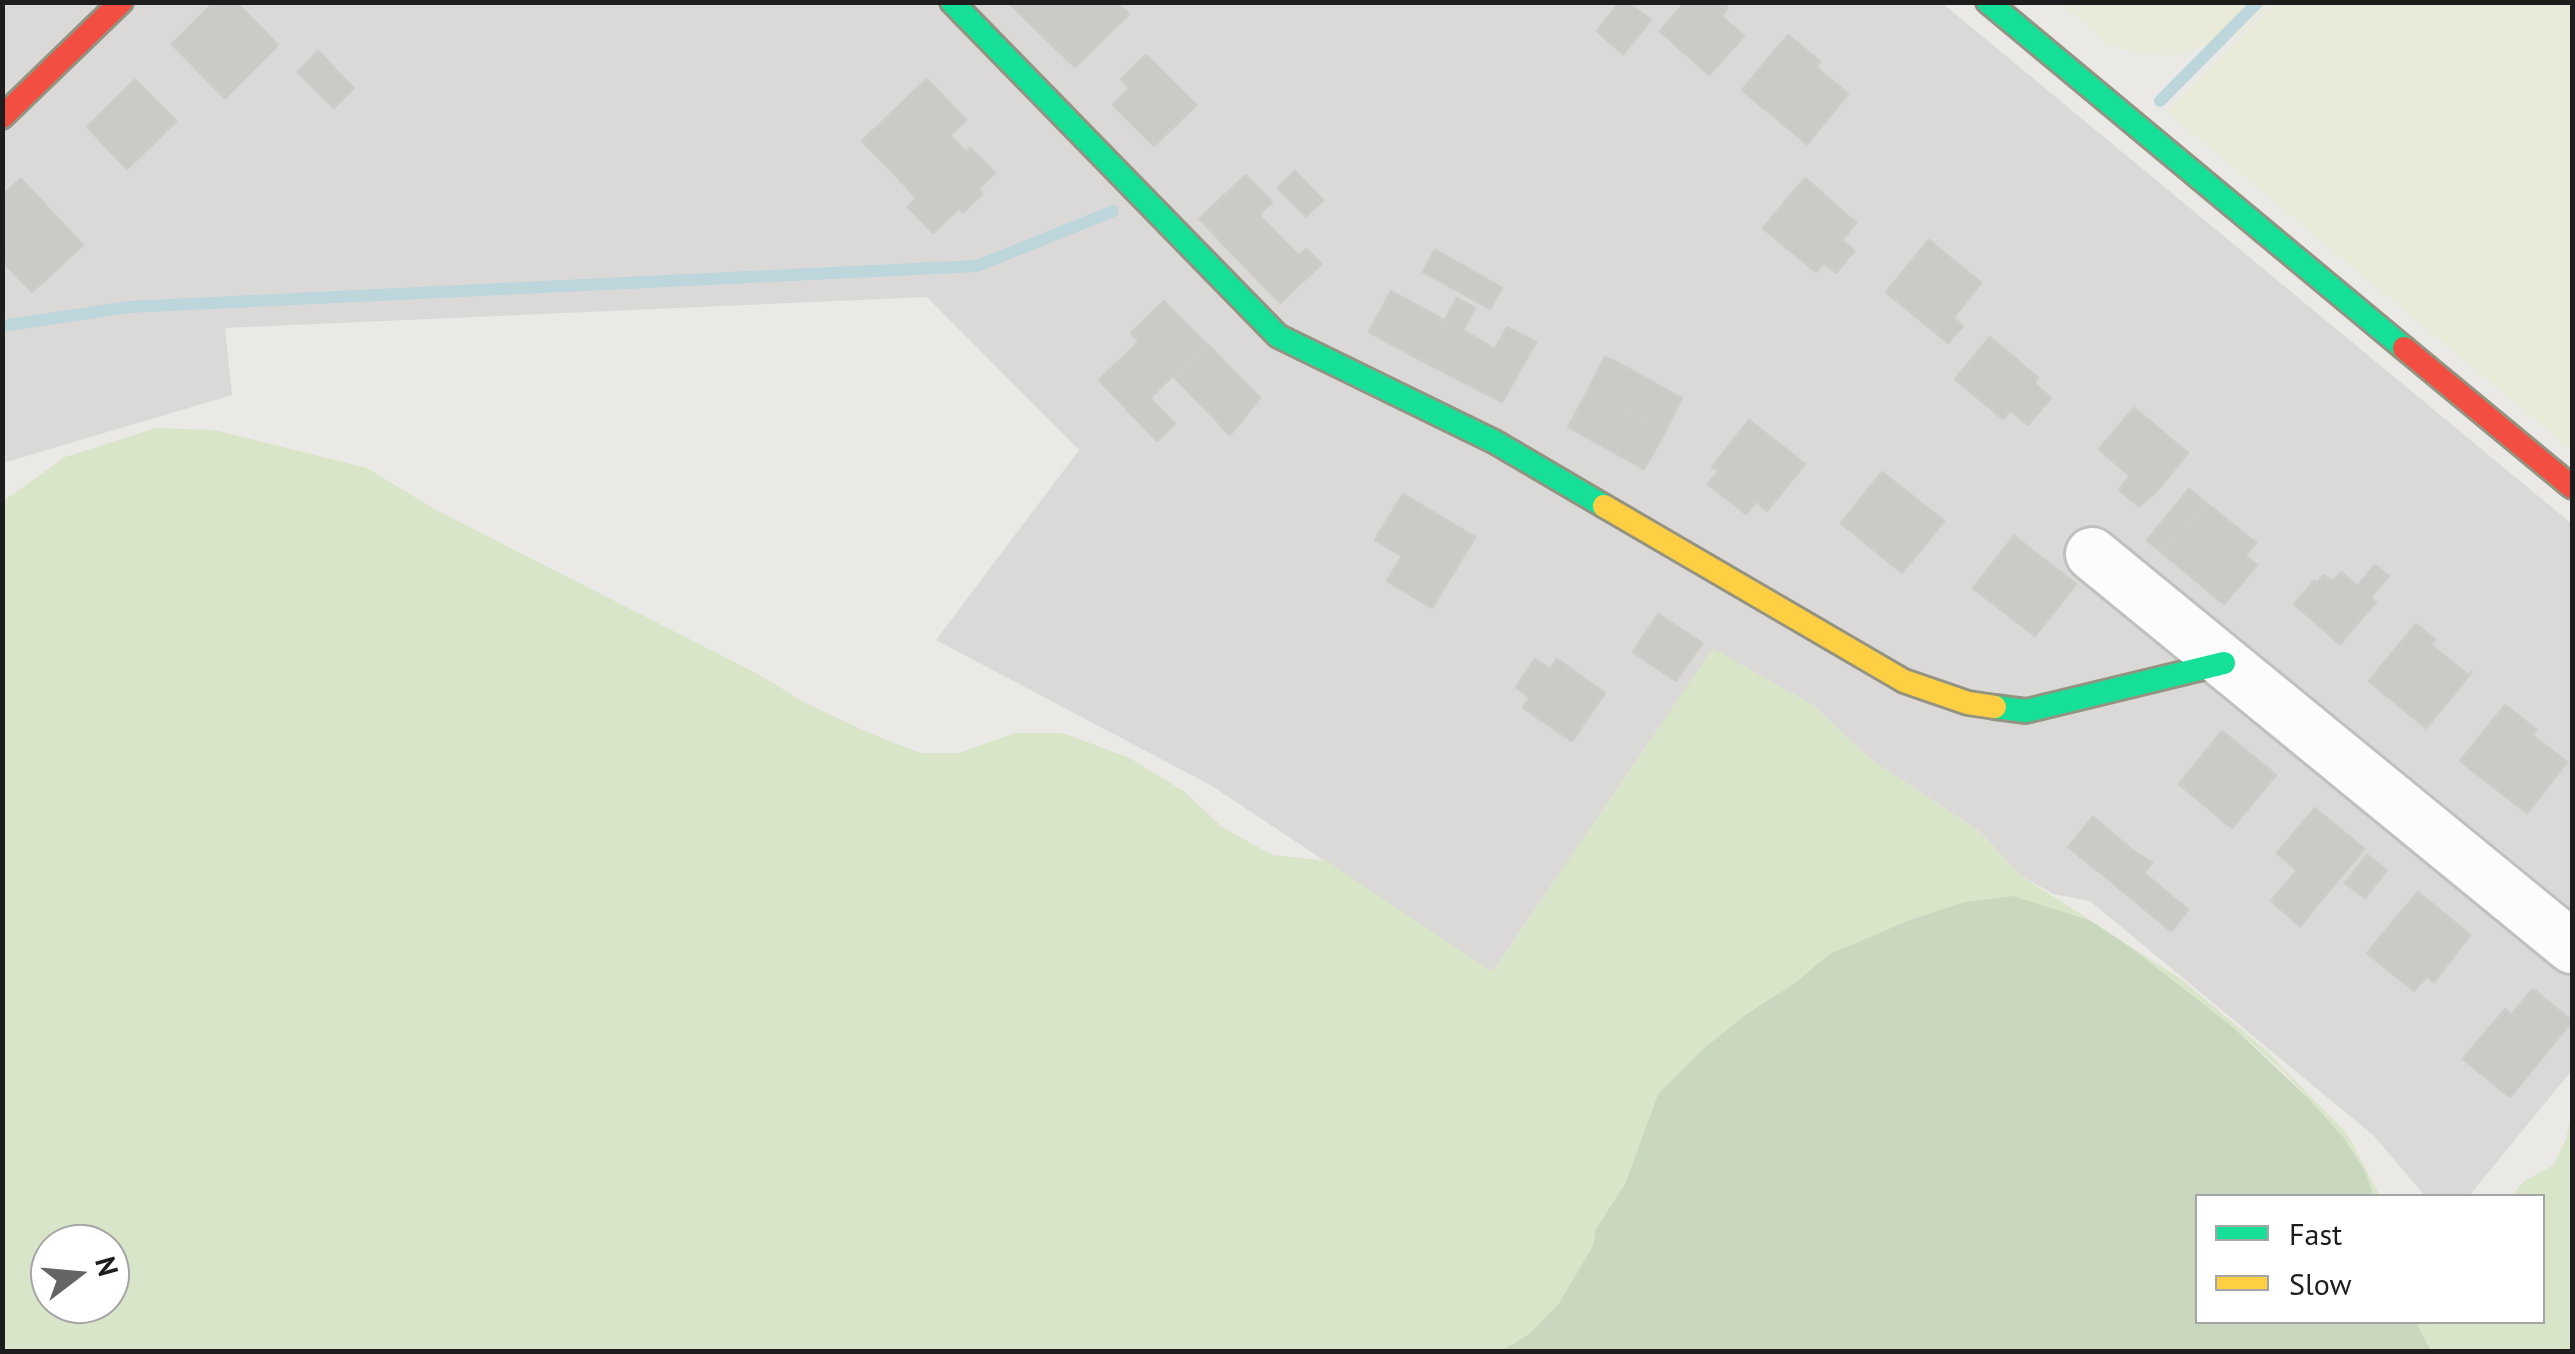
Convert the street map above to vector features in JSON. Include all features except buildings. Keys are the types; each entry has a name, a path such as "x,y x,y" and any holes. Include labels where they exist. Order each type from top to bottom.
{"street":[{"path":"2,117 121,2"},
{"path":"952,2 1278,336 1495,442 1904,681 1968,703 2026,710 2224,663"},
{"path":"1988,2 2572,488"},
{"path":"2092,554 2572,947"}],"shaded area":[{"path":"3,3 1942,3 2572,524 2572,1070 2471,1194 2423,1194 2374,1136 2090,901 2053,894 2020,875 1980,832 1870,759 1814,706 1713,649 1492,972 1212,786 936,640 1079,450 927,297 225,328 232,395 3,463"}],"green space":[{"path":"2059,3 2270,3 2238,35 2173,56 2127,51 2107,44"},
{"path":"2275,3 2572,3 2572,451 2166,112"},
{"path":"156,428 214,430 367,468 436,510 760,675 800,700 920,753 959,753 1015,733 1062,733 1128,757 1185,792 1222,827 1272,855 1327,861 1492,972 1713,648 1814,706 1870,759 1980,832 2020,875 2181,979 2267,1051 2348,1135 2379,1194 2373,1194 2365,1171 2344,1138 2285,1073 2233,1027 2134,950 2012,896 1964,902 1910,920 1795,983 1748,1013 1703,1049 1658,1094 1625,1184 1595,1230 1594,1244 1559,1303 1529,1334 1502,1351 3,1351 2,502 65,457"},
{"path":"2013,896 2091,921 2233,1027 2308,1098 2344,1138 2365,1171 2373,1194 2195,1194 2195,1324 2417,1324 2431,1351 1502,1351 1529,1334 1559,1303 1594,1244 1595,1230 1625,1184 1658,1094 1703,1049 1830,954 1964,902"},
{"path":"2572,1112 2572,1351 2431,1351 2417,1324 2545,1324 2545,1194 2514,1194 2524,1181 2554,1165 2566,1139"}],"waterway":[{"path":"2160,101 2258,2"},
{"path":"2,326 129,307 977,266 1113,211"}],"traffic: fast":[{"path":"952,2 1278,336 1495,442 1604,506"},
{"path":"1988,2 2404,348"},
{"path":"1995,707 2026,711 2224,663"}],"traffic: slow":[{"path":"1604,506 1904,681 1968,703 1995,707"}],"traffic: jam":[{"path":"2,117 121,2"},
{"path":"2404,348 2572,487"}]}
